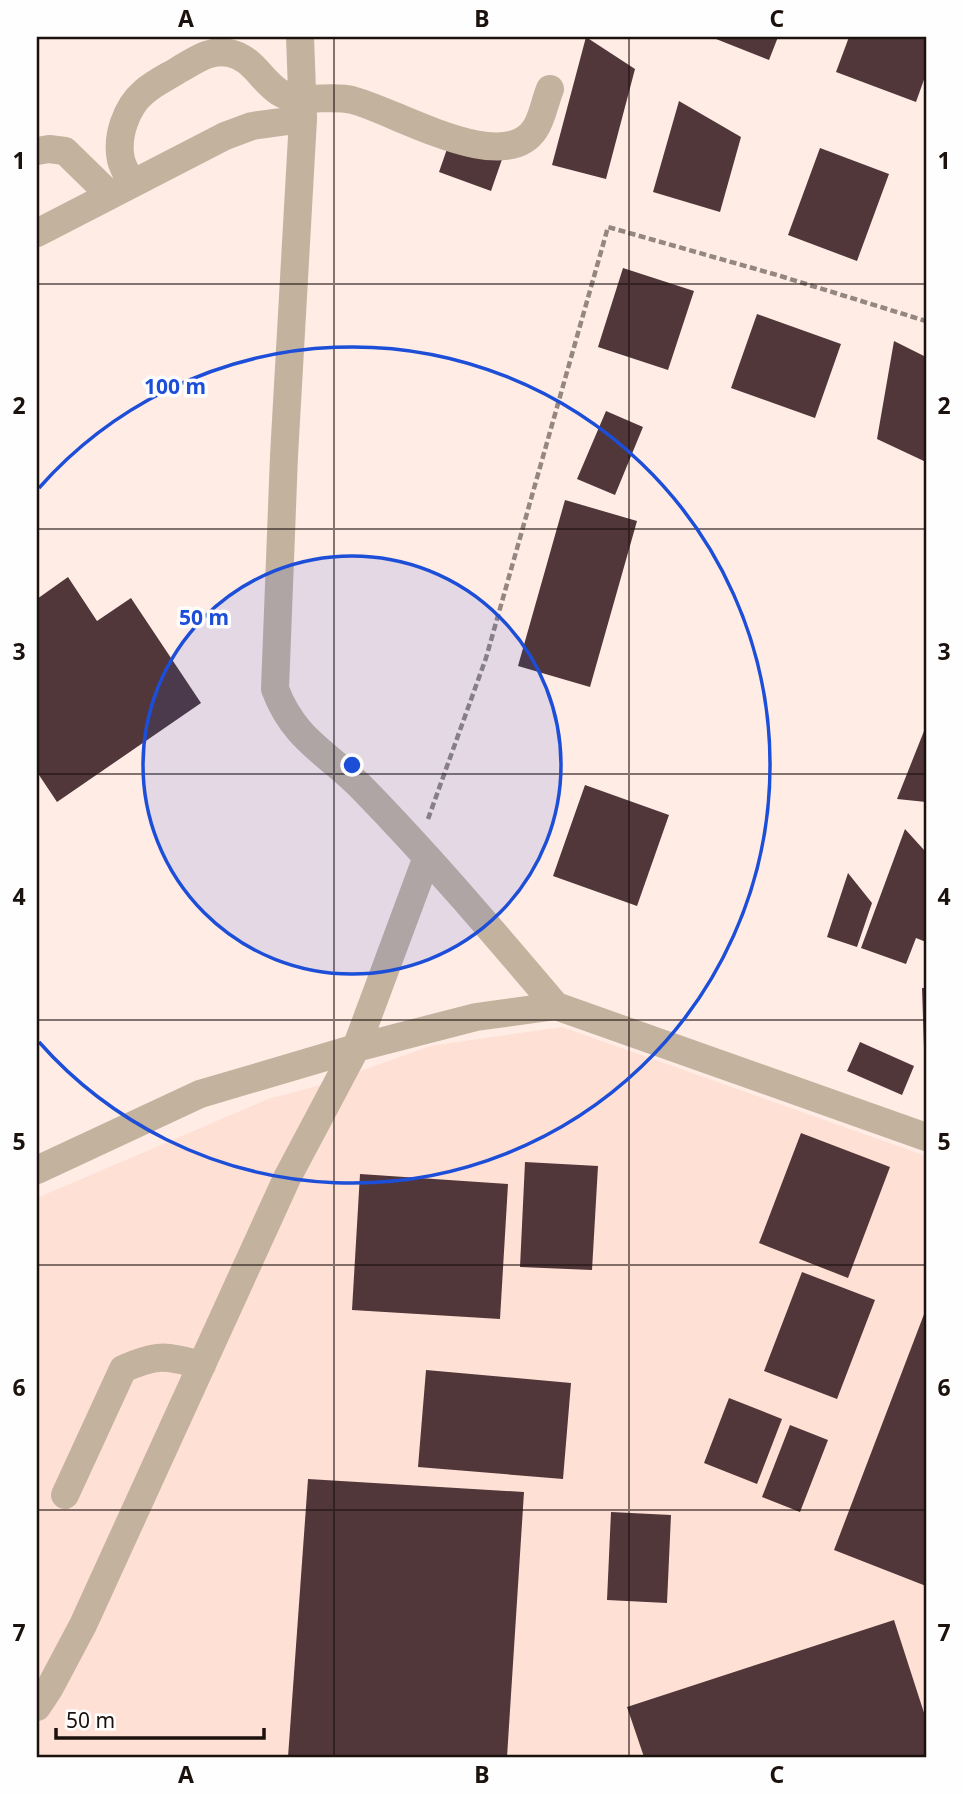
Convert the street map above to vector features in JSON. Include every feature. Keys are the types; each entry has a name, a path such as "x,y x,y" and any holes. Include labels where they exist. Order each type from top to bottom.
{"lane":[{"path":"300,37 303,109 284,456 275,689 284,712 299,732 363,788 556,1006"},
{"path":"121,190 121,131 130,111 144,92 201,56 213,52 227,52 240,56 303,109"},
{"path":"37,233 225,136 303,109 351,99 435,132 495,149 517,145 535,130 550,89"},
{"path":"37,151 65,151 121,190"},
{"path":"37,1707 83,1625 287,1178 356,1048 423,853"},
{"path":"37,1170 200,1094 356,1048 476,1017 556,1006 926,1137"},
{"path":"65,1495 123,1369 143,1360 164,1356 202,1365"}],"path":[{"path":"423,853 486,658 608,227 926,321"}],"shaded area":[{"path":"562,1027 926,1156 926,1757 37,1757 37,1198 268,1099 325,1084 430,1046"}],"building":[{"path":"586,37 635,69 606,179 552,165"},
{"path":"711,37 778,37 769,60"},
{"path":"849,37 926,37 926,74 916,102 836,72"},
{"path":"679,101 741,137 720,212 653,192"},
{"path":"455,126 507,145 491,191 439,172"},
{"path":"820,148 889,174 857,261 788,235"},
{"path":"623,268 694,291 668,370 598,347"},
{"path":"757,314 841,344 815,418 731,388"},
{"path":"894,341 926,357 926,462 877,439"},
{"path":"606,411 643,427 615,495 577,479"},
{"path":"565,500 637,521 590,687 518,666"},
{"path":"68,577 97,621 131,598 201,703 57,802 37,772 37,599"},
{"path":"926,726 926,802 897,799"},
{"path":"585,785 669,815 637,906 553,876"},
{"path":"905,829 924,850 926,845 926,942 916,938 906,964 861,948"},
{"path":"848,873 872,903 857,947 827,937"},
{"path":"922,988 926,988 926,1048 924,1048"},
{"path":"860,1042 914,1066 902,1095 847,1071"},
{"path":"801,1133 890,1167 848,1278 759,1243"},
{"path":"525,1162 598,1166 592,1270 520,1267"},
{"path":"360,1174 508,1184 500,1319 352,1310"},
{"path":"802,1272 875,1300 837,1399 764,1371"},
{"path":"926,1309 926,1586 834,1550"},
{"path":"426,1370 571,1383 563,1479 418,1467"},
{"path":"729,1398 782,1419 757,1484 704,1463"},
{"path":"790,1425 828,1440 800,1512 762,1497"},
{"path":"308,1479 524,1492 507,1757 288,1757"},
{"path":"611,1512 671,1515 667,1603 607,1600"},
{"path":"894,1620 926,1719 926,1757 644,1757 627,1707"}]}
